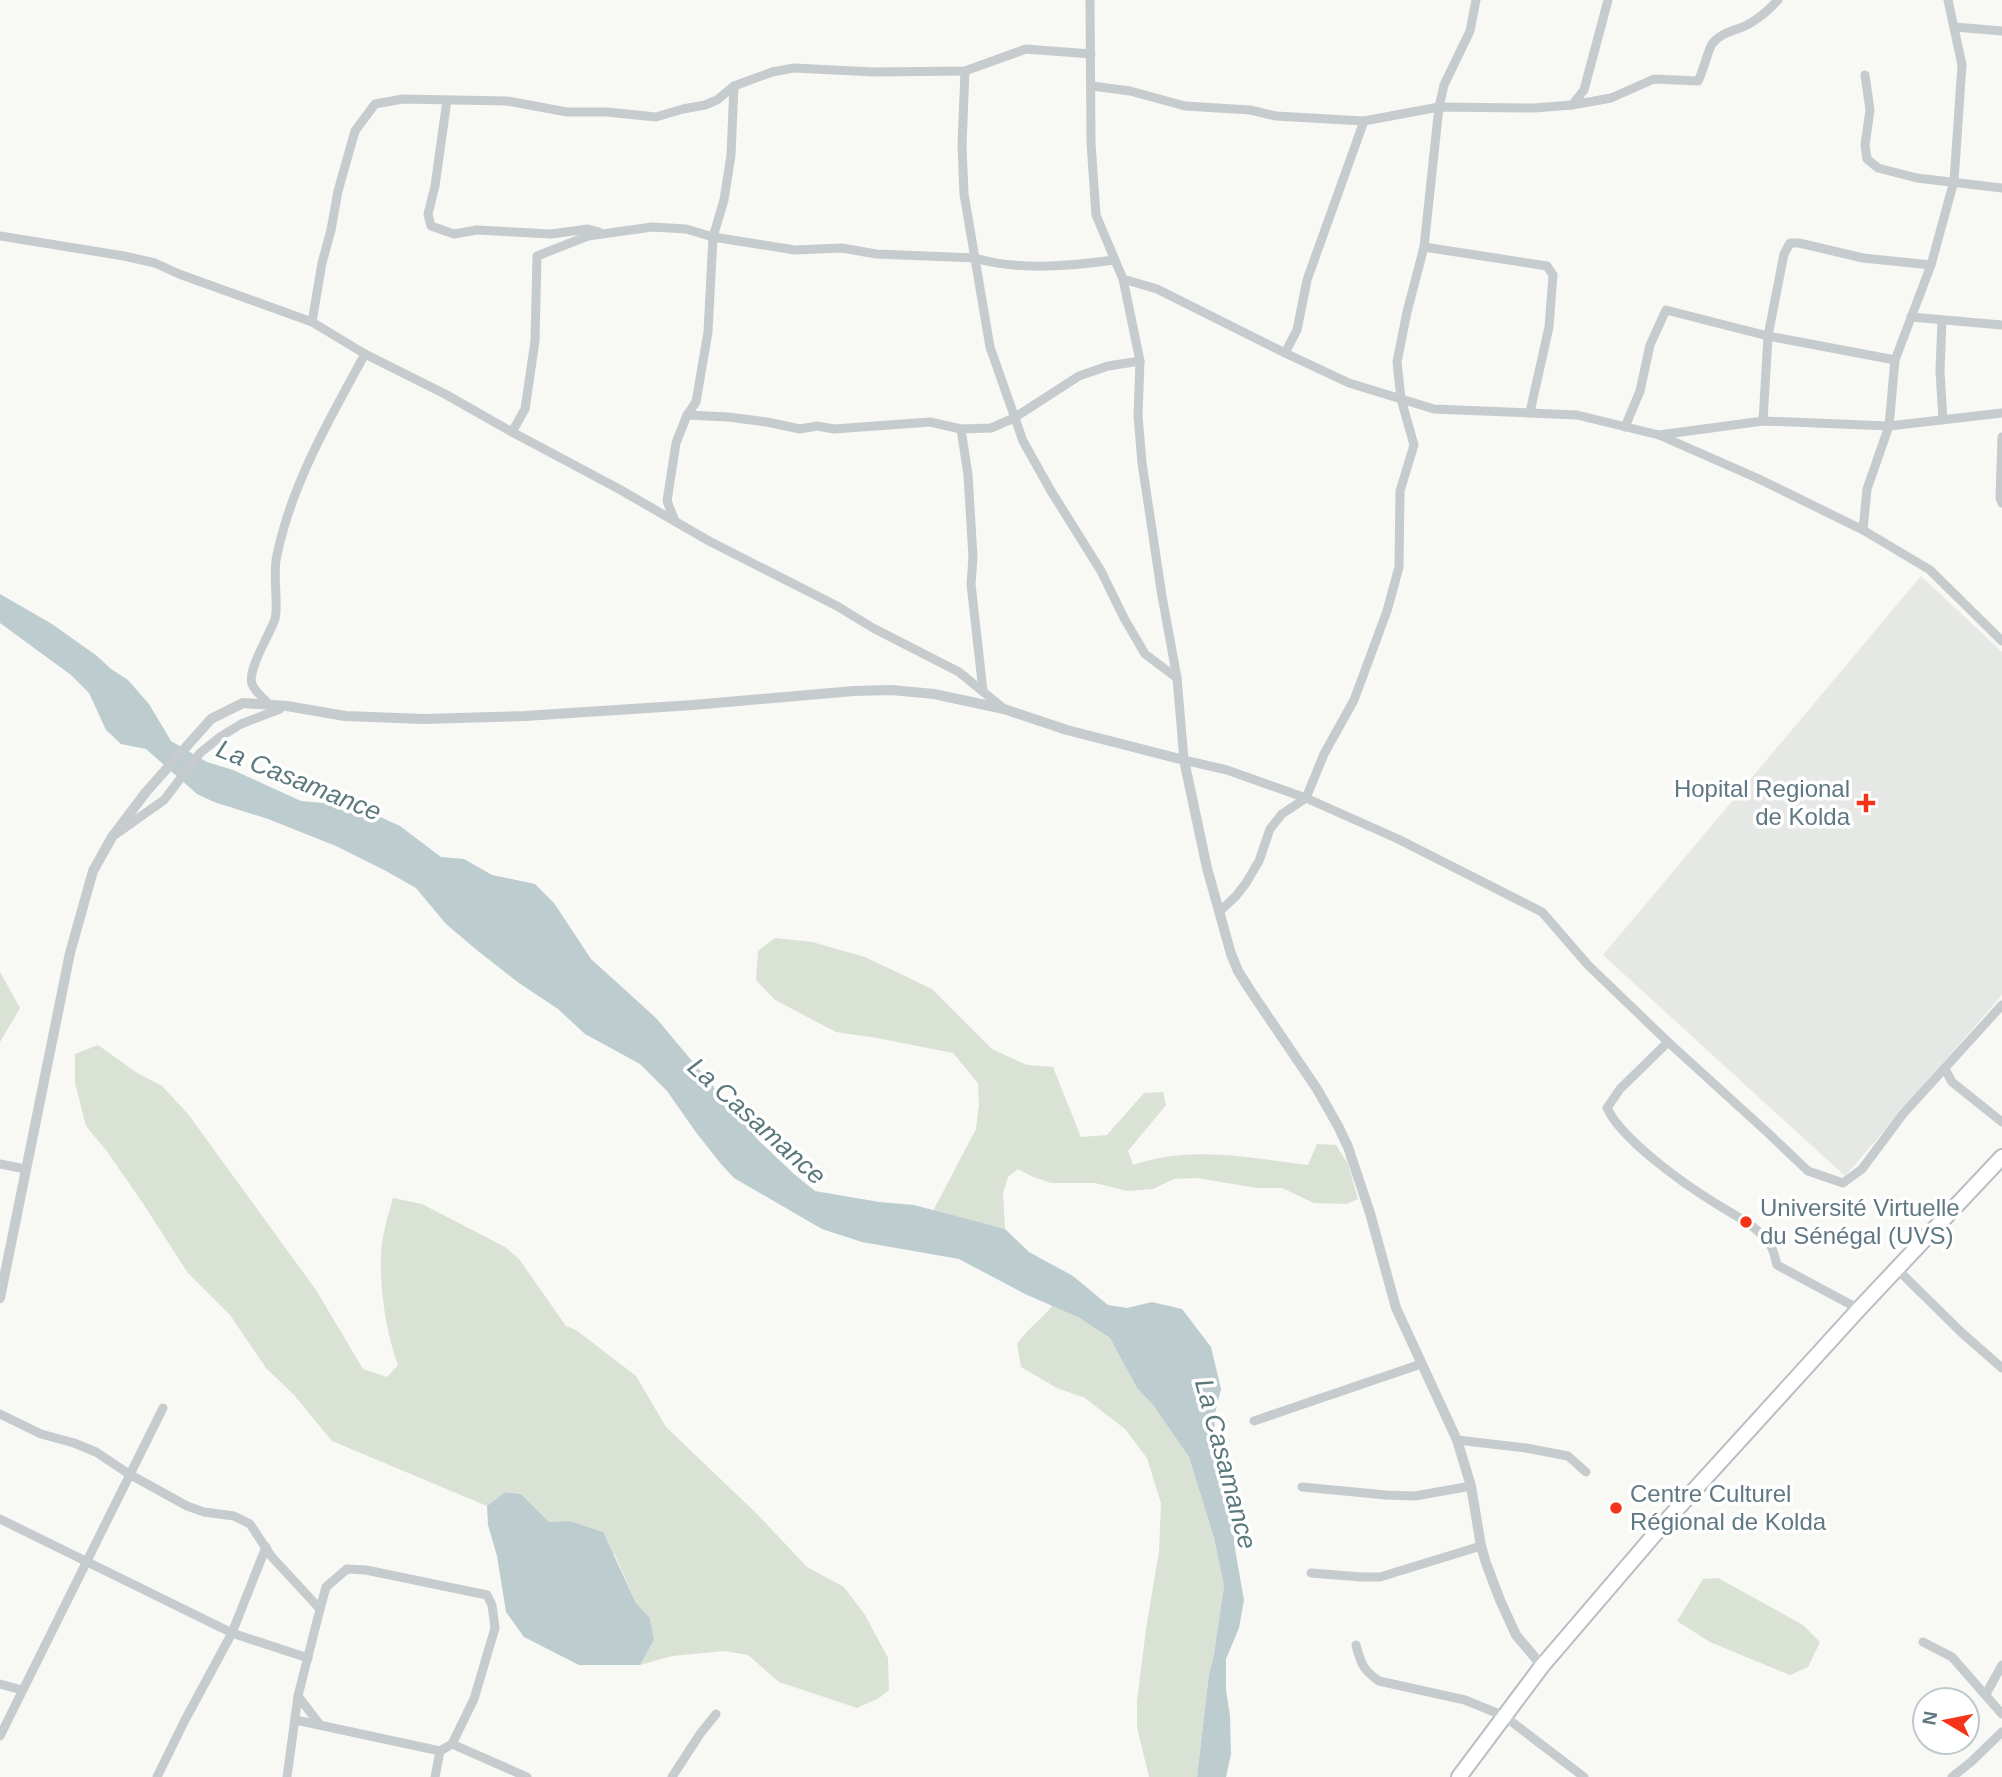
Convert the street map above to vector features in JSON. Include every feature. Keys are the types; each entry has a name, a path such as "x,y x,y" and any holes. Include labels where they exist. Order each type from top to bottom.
{"main road":[{"path":"1459,1777 1542,1666 1667,1520 2002,1157"}],"street":[{"path":"1090,0 1091,143 1096,215 1123,279 1140,360 1138,416 1143,472 1177,678 1184,760 1207,868 1238,971 1304,1068 1348,1147 1370,1213 1396,1308 1457,1440 1471,1486 1480,1546 1500,1600 1516,1635 1542,1666"},
{"path":"1219,912 1246,883 1259,861 1270,829 1282,814 1306,797 1324,754 1354,700 1387,611 1399,567 1400,491 1414,445 1401,399 1397,362 1424,247 1439,107 1444,85 1470,31 1476,0"},
{"path":"1572,105 1584,90 1608,0"},
{"path":"1091,86 1129,91 1185,106 1250,110 1276,116 1364,121 1439,107 1534,108 1572,105 1611,98 1654,79 1698,81 1712,44 1727,32 1745,26 1765,14 1778,0"},
{"path":"1863,530 1867,489 1889,426 1895,360 1931,265 1954,181 1962,65 1948,0"},
{"path":"1955,27 2002,32"},
{"path":"312,322 338,191 355,131 374,104 403,99 507,101 567,112 607,112 656,117 705,105 717,100 734,86 772,72 794,68 874,72 965,71 1026,49 1091,54"},
{"path":"965,71 962,145 964,194 990,348 1014,418 1023,441 1101,571 1145,654 1177,678"},
{"path":"1866,75 1870,110 1865,145 1867,159 1878,168 1917,178 2002,188"},
{"path":"675,521 667,501 676,443 696,402 708,332 713,237 724,200 731,156 734,86"},
{"path":"447,100 435,186 428,214 431,226 454,234 477,230 551,234 588,229 604,233"},
{"path":"1285,353 1297,330 1307,280 1364,121"},
{"path":"512,432 524,409 535,341 537,256 588,236 652,227 686,229 713,237 795,250 842,248 876,254 975,258 1004,264 1060,266 1114,260"},
{"path":"0,236 155,263 312,322 365,354 445,394 719,546 959,672 1004,709"},
{"path":"1763,421 1768,336 1784,254 1790,243 1863,258 1931,265"},
{"path":"1424,247 1547,266 1553,275 1549,327 1530,412"},
{"path":"1123,279 1157,289 1349,383 1434,409 1577,415 1658,435 1759,479 1863,530 1930,570 2002,641"},
{"path":"1625,427 1640,391 1650,345 1666,310 1768,336 1895,360"},
{"path":"1911,317 2002,325"},
{"path":"1942,320 1940,371 1944,420"},
{"path":"272,708 252,686 250,675 276,617 276,557 288,516 307,468 365,354"},
{"path":"688,415 767,422 800,429 930,422 961,429 991,428 1014,418 1079,376 1108,366 1140,360"},
{"path":"1658,435 1763,421 1889,426 2002,412"},
{"path":"961,429 968,475 973,557 971,584 983,691"},
{"path":"2002,437 2002,503"},
{"path":"0,1298 76,928 93,871 112,837 152,785 199,732 211,719 243,703 272,708 287,706 345,716 424,719 525,716 891,690 934,694 1004,709 1067,730 1227,770 1306,797 1398,839 1542,912 1588,965 1808,1171 1843,1183 1862,1168 1903,1114 2002,1005"},
{"path":"112,837 164,800 200,753 220,737 272,708"},
{"path":"1668,1042 1620,1089 1607,1108 1612,1119 1676,1178 1754,1226 1772,1247 1777,1265 1859,1309"},
{"path":"1945,1069 1952,1082 2002,1122"},
{"path":"0,1164 25,1169"},
{"path":"1897,1269 2002,1368"},
{"path":"1254,1422 1421,1364"},
{"path":"0,1736 163,1408"},
{"path":"0,1414 41,1434 96,1452 187,1506 204,1512 234,1516 250,1524 271,1556 320,1609"},
{"path":"1457,1440 1568,1456 1586,1472"},
{"path":"1302,1487 1415,1496 1471,1486"},
{"path":"0,1519 232,1633 308,1658"},
{"path":"1311,1573 1380,1577 1480,1546"},
{"path":"157,1777 232,1633 266,1547"},
{"path":"287,1777 298,1696 326,1587 346,1569 366,1570 487,1595 492,1605 495,1628 474,1699 452,1744 440,1751 296,1720"},
{"path":"1923,1642 1952,1657 2002,1714"},
{"path":"1356,1645 1360,1663 1368,1674 1379,1681 1465,1700 1504,1716 1584,1777"},
{"path":"1986,1695 2002,1665"},
{"path":"0,1684 22,1690"},
{"path":"298,1696 321,1726"},
{"path":"672,1777 716,1714"},
{"path":"1952,1777 2002,1732"},
{"path":"452,1744 527,1777"},
{"path":"435,1777 440,1751"}],"shaded area":[{"name":"Hopital Regional de Kolda","path":"1921,576 2002,652 2002,995 1845,1176 1603,955"},
{"path":"0,594 52,624 128,680 149,704 171,741 207,762 233,770 301,801 365,810 400,826 441,857 464,859 492,875 535,884 554,903 591,959 656,1018 759,1141 815,1191 914,1205 1005,1229 1029,1252 1073,1276 1108,1305 1127,1308 1152,1302 1182,1309 1211,1347 1221,1389 1214,1417 1218,1471 1229,1487 1235,1549 1244,1600 1239,1628 1226,1659 1231,1754 1226,1777 1197,1777 1209,1674 1224,1586 1214,1538 1189,1457 1153,1405 1137,1388 1110,1338 1078,1317 1025,1294 959,1259 862,1242 822,1229 734,1178 695,1131 667,1091 640,1064 585,1034 558,1009 478,951 446,924 416,888 336,846 197,794 146,749 121,744 106,730 89,693 71,675 0,623"},
{"path":"775,938 812,942 865,957 932,989 992,1049 1027,1065 1053,1067 1081,1137 1107,1135 1144,1093 1163,1092 1166,1105 1128,1151 1133,1165 1155,1159 1199,1154 1308,1165 1317,1144 1336,1145 1348,1164 1358,1199 1347,1204 1314,1203 1282,1188 1257,1188 1197,1178 1174,1179 1153,1189 1127,1191 1095,1183 1051,1183 1018,1169 1008,1177 1003,1193 1005,1229 933,1211 976,1129 978,1083 953,1053 836,1032 775,1000 756,980 758,951"},
{"path":"0,972 20,1008 0,1042"},
{"path":"98,1045 137,1073 162,1086 188,1114 316,1290 363,1369 387,1377 398,1365 387,1326 381,1270 382,1242 393,1198 422,1204 505,1247 519,1259 566,1326 576,1330 636,1376 666,1427 757,1514 807,1567 844,1587 865,1615 888,1658 889,1690 857,1708 779,1682 748,1655 724,1651 672,1656 640,1665 654,1640 650,1618 636,1603 615,1555 569,1521 549,1522 521,1494 505,1492 487,1506 332,1441 294,1395 266,1368 230,1315 188,1273 106,1150 86,1126 75,1083 75,1054"},
{"path":"1053,1305 1078,1317 1110,1338 1137,1388 1153,1405 1189,1457 1214,1538 1224,1586 1209,1674 1197,1777 1149,1777 1137,1727 1137,1701 1146,1629 1159,1552 1161,1503 1147,1458 1125,1429 1085,1398 1057,1388 1021,1367 1017,1344"},
{"path":"505,1492 521,1494 549,1522 569,1521 603,1532 636,1603 650,1618 654,1640 640,1665 579,1665 524,1637 506,1612 497,1556 488,1525 487,1506"},
{"path":"1718,1578 1803,1625 1820,1642 1808,1667 1790,1675 1710,1642 1677,1621 1703,1579"}],"place":[{"name":"Hopital Regional de Kolda","path":"1866,803"},
{"name":"Université Virtuelle du Sénégal (UVS)","path":"1746,1222"},
{"name":"Centre Culturel Régional de Kolda","path":"1616,1508"}],"water label":[{"name":"La Casamance","path":"299,780"},
{"name":"La Casamance","path":"757,1121"},
{"name":"La Casamance","path":"1226,1464"}]}
